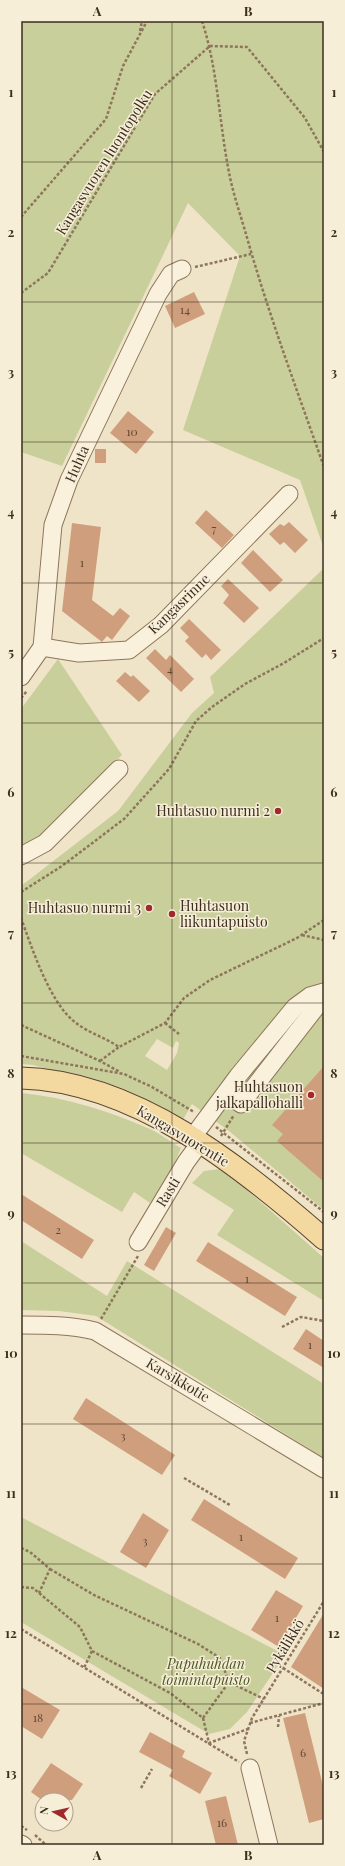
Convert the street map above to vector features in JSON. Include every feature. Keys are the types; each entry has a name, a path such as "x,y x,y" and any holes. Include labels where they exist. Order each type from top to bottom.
{"main road":[{"name":"Kangasvuorentie","path":"21,1078 63,1082 128,1103 152,1115 196,1140 264,1189 324,1239"}],"street":[{"name":"Huhta","path":"21,677 42,647 53,525 69,480 158,294 171,274 182,269"},
{"name":"Kangasrinne","path":"42,647 79,653 129,650 161,625 289,494"},
{"path":"21,856 45,843 119,769"},
{"name":"Rasti","path":"138,1242 186,1162 196,1140 226,1093 295,1007 310,996 324,992"},
{"path":"226,1093 241,1104 324,997"},
{"name":"Karsikkotie","path":"21,1326 76,1326 95,1331 324,1469"},
{"path":"250,1768 269,1845"}],"path":[{"path":"140,34 142,21"},
{"path":"21,218 106,119 123,66 146,21"},
{"path":"201,21 210,46 218,90 222,137 231,183 259,283 324,467"},
{"path":"210,46 247,47 305,118 324,152"},
{"name":"Kangasvuoren luontopolku","path":"21,293 48,273 155,94 210,46"},
{"path":"182,269 251,254"},
{"path":"21,892 62,866 124,819 169,769 196,721 212,707 245,684 284,663 324,638"},
{"path":"21,918 50,990 62,1008 76,1023 119,1047"},
{"path":"100,1061 119,1047 165,1023 184,998 210,980 302,935 324,920"},
{"path":"302,935 324,940"},
{"path":"165,1023 179,1034"},
{"path":"21,1026 100,1061 124,1074"},
{"path":"100,1321 119,1290"},
{"path":"282,1327 301,1318 324,1321"},
{"path":"184,1478 230,1505"},
{"path":"21,1548 30,1552 50,1569 94,1595 203,1647 220,1658 229,1682 264,1699"},
{"path":"39,1594 50,1569"},
{"path":"21,1587 33,1588 80,1628 92,1651 170,1693 203,1718 209,1743"},
{"name":"Pykälikkö","path":"250,1768 244,1740 250,1724 324,1600"},
{"path":"21,1629 250,1768"},
{"path":"84,1668 92,1651"},
{"path":"283,1668 322,1693 324,1692"},
{"path":"203,1718 229,1682"},
{"path":"250,1724 324,1703"},
{"path":"278,1727 279,1716"},
{"path":"209,1743 248,1729"},
{"path":"142,1788 152,1769"}],"green space":[{"path":"21,21 324,21 324,549 300,480 183,430 240,256 188,203 62,466 21,452"},
{"name":"Huhtasuon liikuntapuisto","path":"324,568 324,1210 229,1131 192,1104 181,1123 107,1085 33,1065 21,1064 21,886 118,811 192,713 214,693 210,677","holes":["157,1039 173,1048 176,1041 179,1043 177,1053 167,1070 145,1056"]},
{"path":"58,659 122,755 38,840 21,846 21,709"},
{"path":"21,1093 70,1101 119,1116 150,1129 181,1148 172,1169 150,1203 134,1192 122,1212 21,1153"},
{"path":"219,1169 245,1188 324,1258 324,1301 217,1235 234,1210 192,1183 204,1171"},
{"path":"21,1241 107,1296 127,1261 324,1384 324,1458 96,1316 59,1311 21,1310"},
{"name":"Pupuhuhdan toimintapuisto","path":"21,1517 285,1655 247,1712 230,1729 209,1734 21,1622"}],"building":[{"path":"194,292 205,314 175,328 165,306"},
{"path":"128,411 154,432 136,454 110,433"},
{"path":"95,449 106,449 106,463 95,463"},
{"path":"206,510 234,535 222,548 195,523"},
{"path":"289,522 308,540 295,553 284,542 280,545 269,534 280,524 284,526"},
{"path":"72,523 101,527 92,600 113,616 120,608 130,616 112,640 107,636 102,642 62,611"},
{"path":"253,550 283,580 270,592 241,563"},
{"path":"228,579 259,608 244,623 223,603 229,595 221,586"},
{"path":"189,619 221,650 211,660 206,654 202,658 185,641 189,637 180,628"},
{"path":"155,649 166,660 170,655 194,679 181,692 146,658"},
{"path":"125,672 131,677 133,675 150,691 139,702 116,681"},
{"name":"Huhtasuon jalkapallohalli","path":"324,1066 324,1182 277,1141 283,1134 272,1125"},
{"path":"21,1194 94,1240 82,1259 21,1220"},
{"path":"166,1227 176,1233 154,1271 144,1265"},
{"path":"208,1242 297,1297 285,1316 196,1261"},
{"path":"306,1329 324,1341 324,1368 293,1349"},
{"path":"86,1398 175,1455 162,1475 73,1419"},
{"path":"204,1499 298,1558 285,1579 191,1520"},
{"path":"143,1513 169,1530 146,1568 120,1552"},
{"path":"276,1590 303,1606 279,1647 251,1630"},
{"path":"324,1613 324,1689 291,1667"},
{"path":"21,1687 60,1710 42,1739 21,1726"},
{"path":"305,1713 324,1790 324,1819 309,1823 283,1718"},
{"path":"150,1732 185,1751 182,1757 212,1773 200,1794 169,1776 173,1770 139,1752"},
{"path":"51,1763 83,1784 74,1797 74,1792 34,1792 34,1794 31,1792"},
{"path":"226,1796 238,1845 216,1845 205,1801"}],"place":[{"name":"Huhtasuo nurmi 2","path":"278,811"},
{"name":"Huhtasuo nurmi 3","path":"149,908"},
{"name":"Huhtasuon liikuntapuisto","path":"172,914"},
{"name":"Huhtasuon jalkapallohalli","path":"311,1095"}]}
